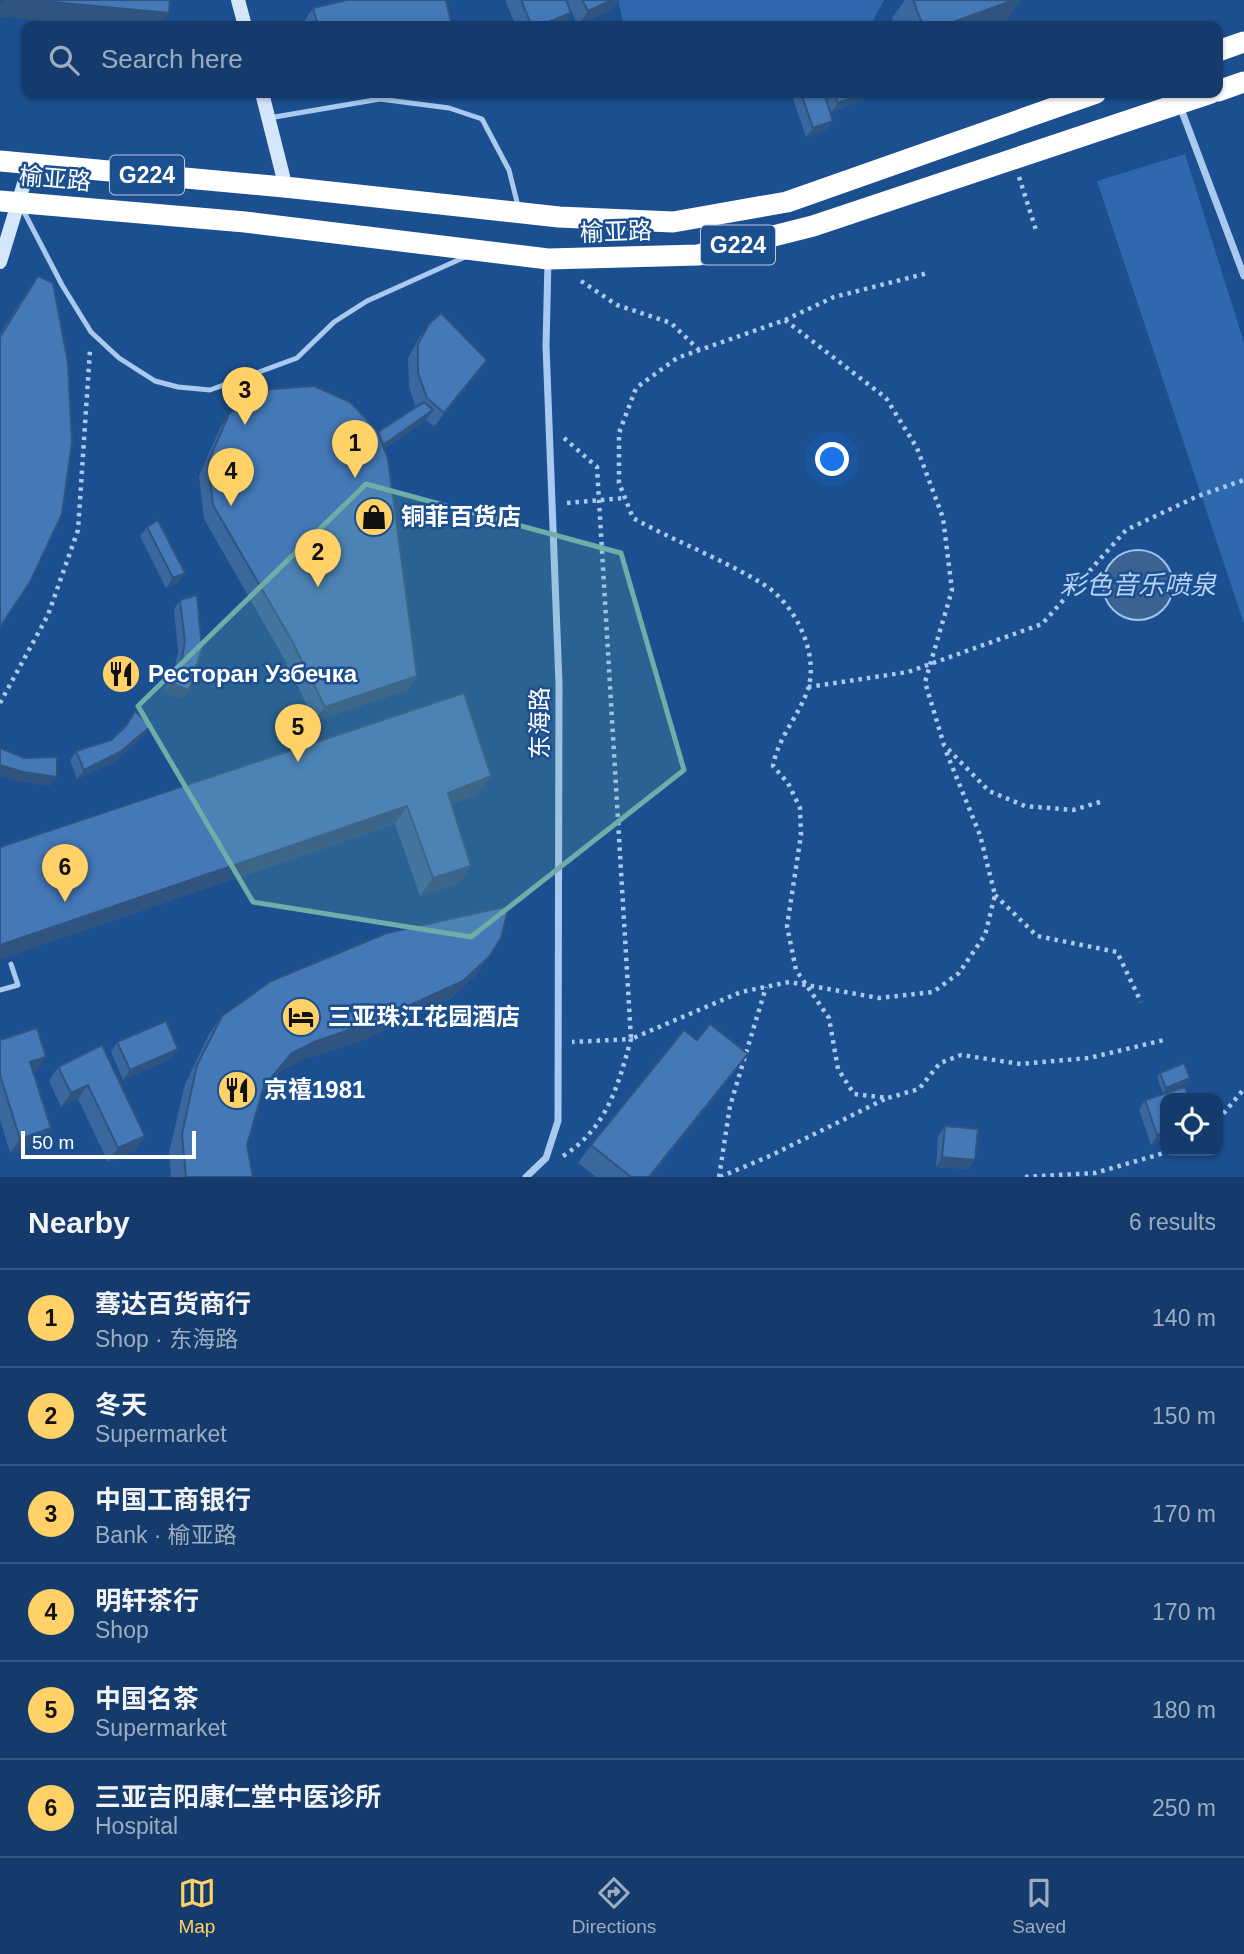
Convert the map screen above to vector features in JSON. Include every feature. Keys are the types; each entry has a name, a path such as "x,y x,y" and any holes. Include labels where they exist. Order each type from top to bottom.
{"highway":[{"path":"1223,49 1244,42"},
{"path":"1223,88 1244,82"},
{"name":"榆亚路","path":"0,161 520,213 673,222 787,202 1082,98"},
{"name":"榆亚路","path":"9,201 244,222 548,259 698,255 813,226 1012,159 1177,98"}],"street":[{"path":"238,0 244,21"},
{"path":"263,98 286,188"},
{"path":"1177,98 1244,276"},
{"path":"0,262 9,201 30,164"},
{"name":"东海路","path":"526,1177 546,1158 558,1121 559,684 549,426 548,259"}],"lane":[{"path":"268,119 380,99 449,108 482,119 509,170 520,213"},
{"path":"9,201 91,332 119,358 155,381 210,390 297,358 334,322 367,301 480,251"},
{"path":"0,990 18,985 11,964"}],"path":[{"path":"1012,159 1036,229"},
{"path":"548,259 617,305 671,323 699,350"},
{"path":"888,1098 854,1094 838,1069 829,1018 796,970 788,926 801,835 800,808 788,783 774,766 776,750 808,687 811,652 791,612 768,587 633,518 619,483 619,433 636,388 677,358 785,320 834,297 928,273"},
{"path":"558,1042 631,1040 741,992 789,982 879,998 933,992 960,974 985,935 995,895 980,835 944,745 925,682 952,590 943,518 917,448 886,398 785,320"},
{"path":"0,703 48,615 78,530 91,332"},
{"path":"549,426 597,467 631,1040 613,1101 578,1146 559,1158"},
{"path":"808,687 908,672 1042,624 1126,530 1198,496 1244,480"},
{"path":"552,504 625,498"},
{"path":"944,745 989,791 1026,806 1073,810 1100,802"},
{"path":"995,895 1037,936 1117,952 1142,1002"},
{"path":"719,1177 730,1106 766,987"},
{"path":"719,1177 772,1156 888,1098 919,1089 940,1063 961,1055 1021,1064 1089,1058 1164,1040"},
{"path":"1223,1114 1244,1088"},
{"path":"1025,1177 1095,1173 1160,1154"}],"highlighted area":[{"path":"366,484 621,553 684,770 471,937 253,902 138,706"}],"shaded area":[{"path":"618,0 884,0 873,21 623,21"},
{"path":"1185,154 1244,343 1244,624 1097,181"}],"water":[{"name":"彩色音乐喷泉","path":"1145,550 1158,556 1167,565 1171,571 1171,599 1163,610 1152,618 1131,620 1113,610 1105,599 1103,578 1113,560 1124,552"}],"building":[{"path":"31,0 170,0 169,13"},
{"path":"347,0 446,0 451,21 317,21 313,8"},
{"path":"521,0 566,0 571,13 551,21 530,21"},
{"path":"582,0 612,0 588,11"},
{"path":"913,0 1014,0 956,21 921,21"},
{"path":"803,98 826,98 833,121 813,128"},
{"path":"836,98 851,98 838,103"},
{"path":"38,276 53,283 68,363 72,442 62,514 30,582 0,627 0,337"},
{"path":"441,313 487,360 444,413 427,398 418,373 418,344 429,324"},
{"path":"314,386 350,402 377,430 388,459 417,676 325,707 292,641 213,505 208,462 229,414 253,395 272,389"},
{"path":"424,402 433,410 383,445 378,432"},
{"path":"158,520 185,573 173,578 147,527"},
{"path":"197,595 202,649 189,690 171,683 181,663 185,642 180,600"},
{"path":"464,693 491,776 448,793 471,866 433,878 407,806 0,945 0,847"},
{"path":"135,711 151,726 120,752 84,770 76,751 111,740 126,726"},
{"path":"0,748 24,758 57,757 57,777 23,772 0,765"},
{"path":"509,906 501,938 489,957 463,981 375,1021 314,1042 292,1053 264,1086 247,1145 253,1177 186,1177 182,1134 197,1065 222,1016 271,981 387,933"},
{"path":"166,1021 178,1049 130,1070 117,1042"},
{"path":"710,1024 748,1054 649,1177 631,1177 591,1145 684,1030 697,1040"},
{"path":"37,1028 46,1057 30,1062 51,1128 20,1139 0,1075 0,1040"},
{"path":"102,1045 145,1136 118,1148 88,1085 71,1093 58,1067"},
{"path":"1184,1063 1190,1078 1166,1088 1160,1073"},
{"path":"1185,1087 1187,1093 1167,1093"},
{"path":"1160,1095 1160,1134 1157,1135 1145,1100"},
{"path":"945,1126 978,1129 975,1160 942,1157"}],"place":[{"name":"中国工商银行","path":"245,425"},
{"name":"骞达百货商行","path":"355,478"},
{"name":"明轩茶行","path":"231,506"},
{"name":"铜菲百货店","path":"374,517"},
{"name":"冬天","path":"318,587"},
{"name":"Ресторан Узбечка","path":"121,674"},
{"name":"中国名茶","path":"298,762"},
{"name":"三亚吉阳康仁堂中医诊所","path":"65,902"},
{"name":"三亚珠江花园酒店","path":"301,1017"},
{"name":"京禧1981","path":"237,1090"}]}
